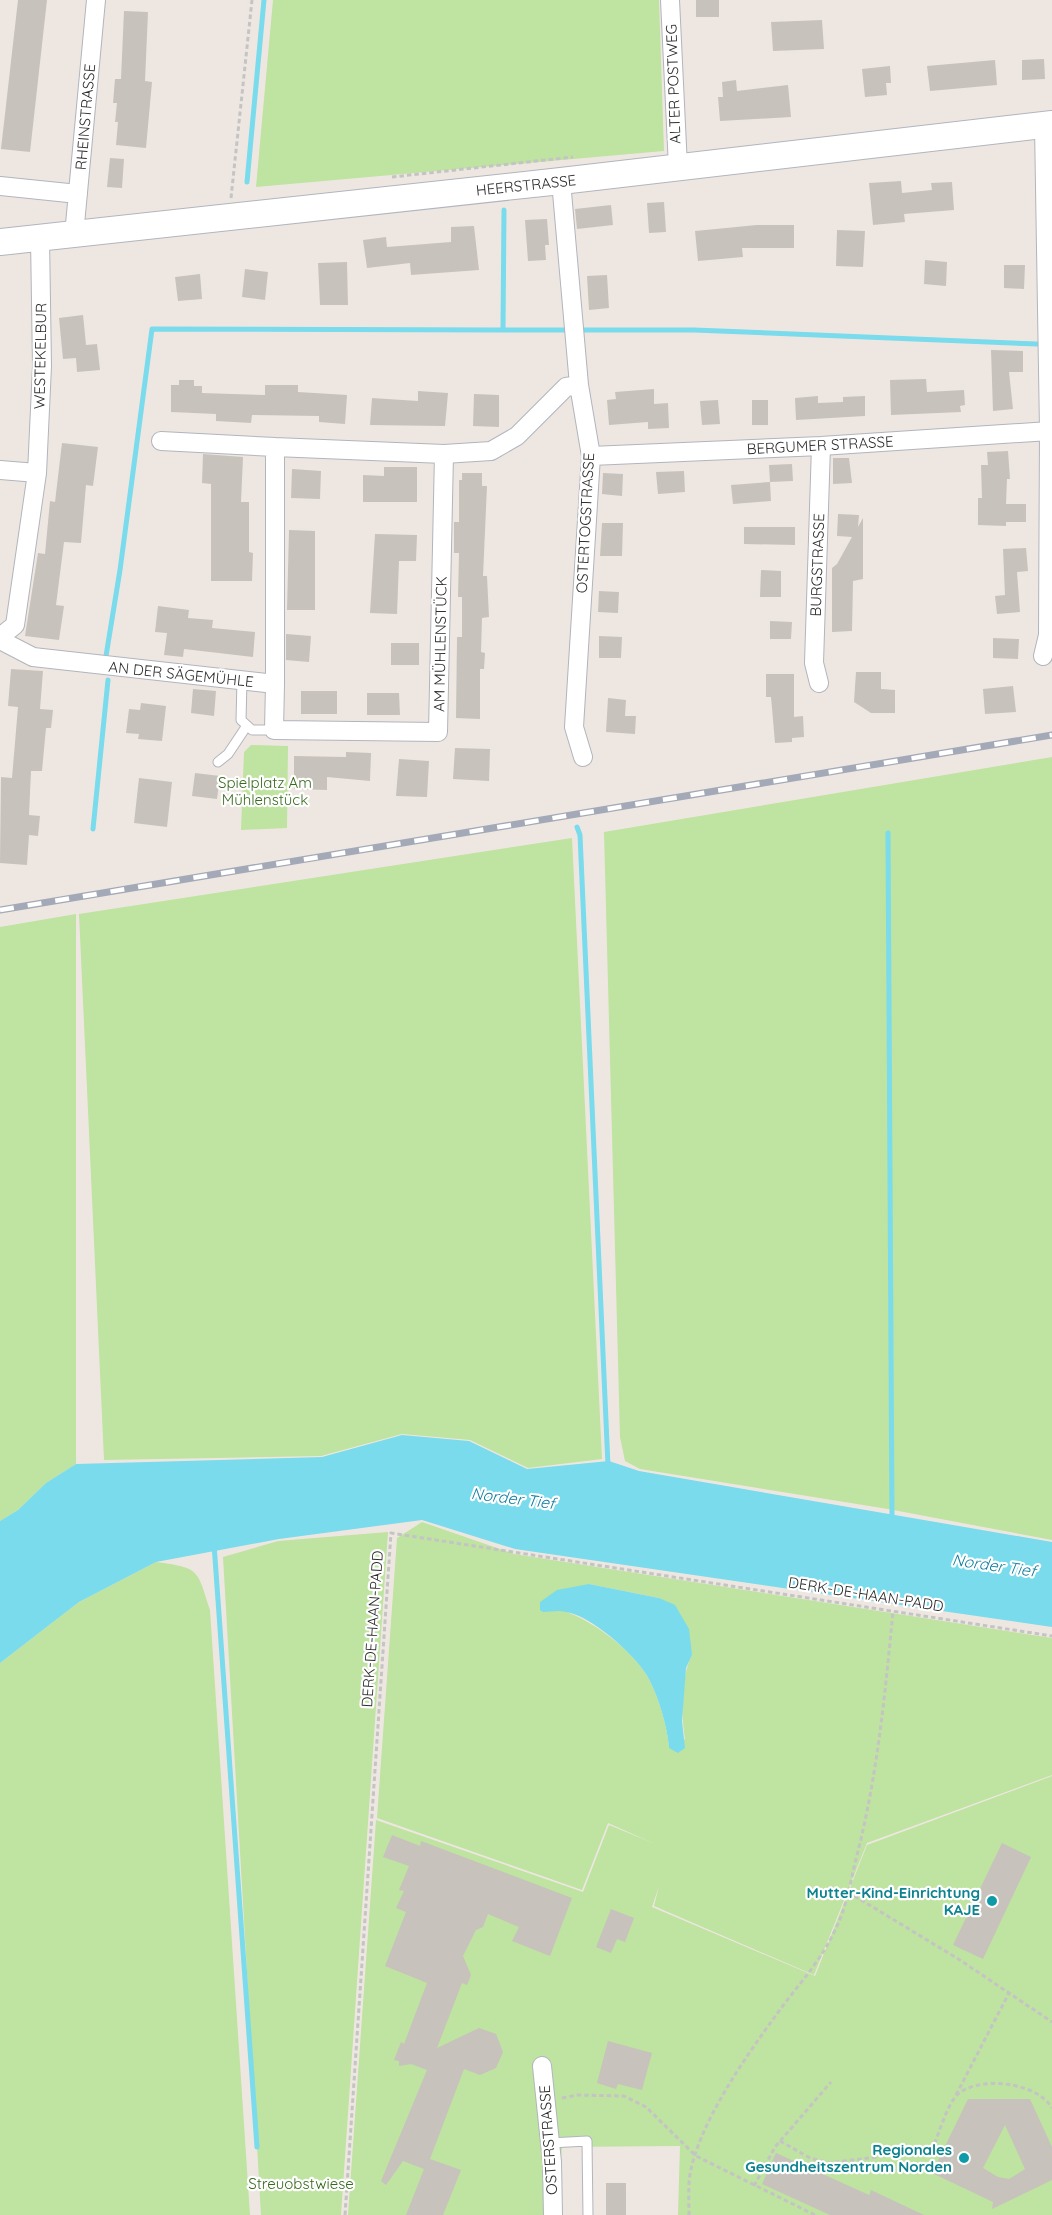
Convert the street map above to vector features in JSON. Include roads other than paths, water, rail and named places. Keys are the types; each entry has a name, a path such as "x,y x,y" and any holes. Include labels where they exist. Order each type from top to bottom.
{"street":[{"name":"RHEINSTRASSE","path":"74,235 96,0"},
{"name":"ALTER POSTWEG","path":"670,0 678,167"},
{"path":"1043,657 1048,635 1048,124"},
{"name":"HEERSTRASSE","path":"0,242 561,181 1048,124"},
{"name":"OSTERTOGSTRASSE","path":"561,181 579,385 591,456 574,727 583,757"},
{"path":"0,186 78,194"},
{"name":"WESTEKELBUR","path":"0,638 15,626 37,473 42,366 40,238"},
{"path":"160,441 444,454 491,451 517,436 566,387 579,385"},
{"name":"BERGUMER STRASSE","path":"591,456 821,446 1049,431"},
{"name":"BURGSTRASSE","path":"819,683 814,663 821,446"},
{"name":"AN DER SÄGEMÜHLE","path":"0,638 33,657 274,684 275,447"},
{"name":"AM MÜHLENSTÜCK","path":"274,730 438,732 444,454"},
{"path":"0,470 37,473"},
{"path":"274,684 274,730"},
{"name":"OSTERSTRASSE","path":"542,2066 550,2143 553,2215"}],"lane":[{"path":"242,681 241,720 246,727 252,730 274,730"},
{"path":"218,762 228,754 246,727"},
{"path":"550,2143 587,2141 588,2215"}],"water":[{"name":"Norder Tief","path":"402,1435 469,1441 527,1469 609,1461 639,1471 1052,1542 1052,1627 515,1549 422,1520 279,1539 156,1562 79,1602 0,1663 0,1521 18,1510 46,1483 76,1464 322,1457"},
{"path":"589,1584 659,1598 675,1605 689,1629 692,1655 686,1668 682,1721 685,1748 678,1753 669,1748 658,1700 640,1665 610,1636 587,1620 566,1612 540,1610 540,1602 557,1590"}],"waterway":[{"path":"247,182 264,0"},
{"path":"106,656 120,570 152,329 503,330 504,210"},
{"path":"503,330 564,330"},
{"path":"580,330 694,330 1037,344"},
{"path":"93,829 108,680"},
{"path":"577,827 580,835 608,1466"},
{"path":"888,833 892,1519"},
{"path":"214,1544 257,2147"}],"railway":[{"path":"0,910 1052,735"}],"place":[{"name":"Mutter-Kind-Einrichtung KAJE","path":"992,1901"},
{"name":"Regionales Gesundheitszentrum Norden","path":"964,2158"}],"park label":[{"name":"Spielplatz Am Mühlenstück","path":"265,790"},
{"name":"Streuobstwiese","path":"301,2183"}]}
